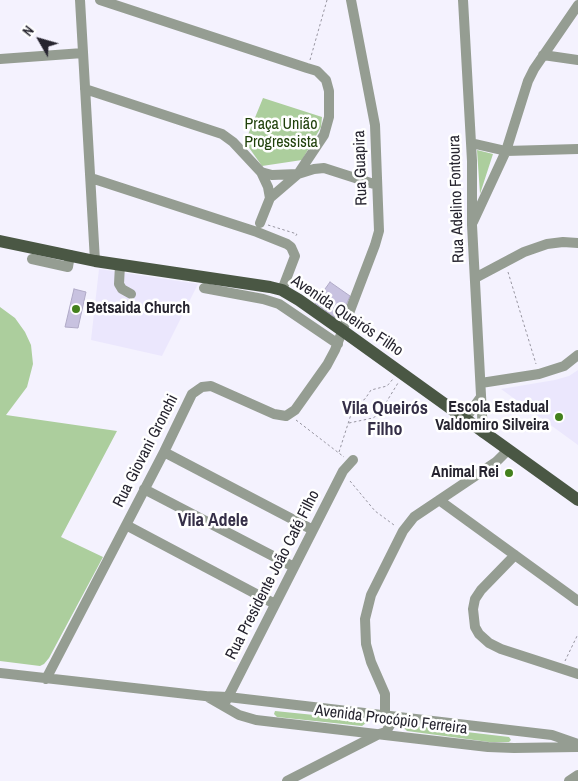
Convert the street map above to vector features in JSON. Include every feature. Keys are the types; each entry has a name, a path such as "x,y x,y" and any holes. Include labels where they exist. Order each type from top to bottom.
{"main road":[{"name":"Avenida Queirós Filho","path":"0,241 52,258 70,256 270,286 282,290 343,331 578,500"}],"street":[{"path":"80,0 95,261"},
{"path":"100,0 307,68 324,77 330,91 328,126 298,174 270,198 260,223"},
{"name":"Rua Guapira","path":"343,331 378,237 375,125 351,0"},
{"name":"Rua Adelino Fontoura","path":"463,0 483,432"},
{"path":"472,225 506,150 528,81 543,55 578,5"},
{"path":"0,60 84,54"},
{"path":"543,55 578,60"},
{"path":"84,88 222,134 261,172 268,187 270,198"},
{"path":"471,143 506,150 578,149"},
{"path":"261,172 272,175 298,174 324,168 377,185"},
{"path":"91,178 257,232 286,244 291,247 295,256 282,290"},
{"path":"475,278 524,252 546,244 578,243"},
{"path":"32,260 52,258"},
{"path":"120,265 119,284 122,289 131,294"},
{"name":"Avenida Queirós Filho","path":"204,288 263,299 279,304 338,344"},
{"name":"Rua Giovani Gronchi","path":"46,679 164,452 192,394 197,389 211,386 274,414 286,416 295,410 317,380 327,365 343,331"},
{"path":"481,383 539,374 564,366 578,355"},
{"path":"465,420 482,397"},
{"path":"286,781 379,734 374,729 374,722 378,717 385,716 386,699 366,644 365,619 371,595 403,531 414,517 496,462 508,450"},
{"path":"164,452 313,530"},
{"name":"Rua Presidente João Café Filho","path":"226,702 342,471 352,461"},
{"path":"144,489 294,567"},
{"path":"440,500 578,601"},
{"path":"126,525 275,604"},
{"path":"515,555 477,594 472,609 475,627 483,638 494,646 578,674"},
{"name":"Avenida Procópio Ferreira","path":"0,673 205,696 226,702 385,716 552,735 578,746"},
{"name":"Avenida Procópio Ferreira","path":"226,702 239,715 256,720 488,747 578,746"},
{"path":"569,781 578,775"}],"path":[{"path":"307,68 327,0"},
{"path":"260,223 296,234 295,237 289,237 286,244"},
{"path":"505,262 539,374"},
{"path":"349,423 373,418 379,414 401,373"},
{"path":"339,452 354,405 366,399 371,390 387,386 401,373"},
{"path":"296,420 352,461"},
{"path":"342,471 371,507 403,531"},
{"path":"562,668 578,634"}],"shaded area":[{"path":"99,269 198,284 162,356 91,340"},
{"name":"Escola Estadual Valdomiro Silveira","path":"578,370 578,445 501,389 555,380 569,376"}],"green space":[{"name":"Praça União Progressista","path":"263,98 322,117 321,127 302,160 262,166 245,142"},
{"path":"477,150 493,154 480,194"},
{"path":"0,307 15,318 25,332 31,345 33,364 27,387 6,415 117,431 61,537 103,557 49,658 40,666 0,661"},
{"path":"275,711 363,720 366,723 362,726 277,717 274,714"},
{"path":"407,725 509,737 511,740 509,742 489,742 407,731 404,728"}],"building":[{"path":"330,282 350,296 341,317 337,319 315,303"},
{"name":"Betsaida Church","path":"74,289 86,292 78,328 65,327"}],"place":[{"name":"Betsaida Church","path":"76,309"},
{"name":"Escola Estadual Valdomiro Silveira","path":"559,417"},
{"name":"Animal Rei","path":"509,473"}],"district":[{"name":"Vila Queirós Filho","path":"385,419"},
{"name":"Vila Adele","path":"213,521"}]}
